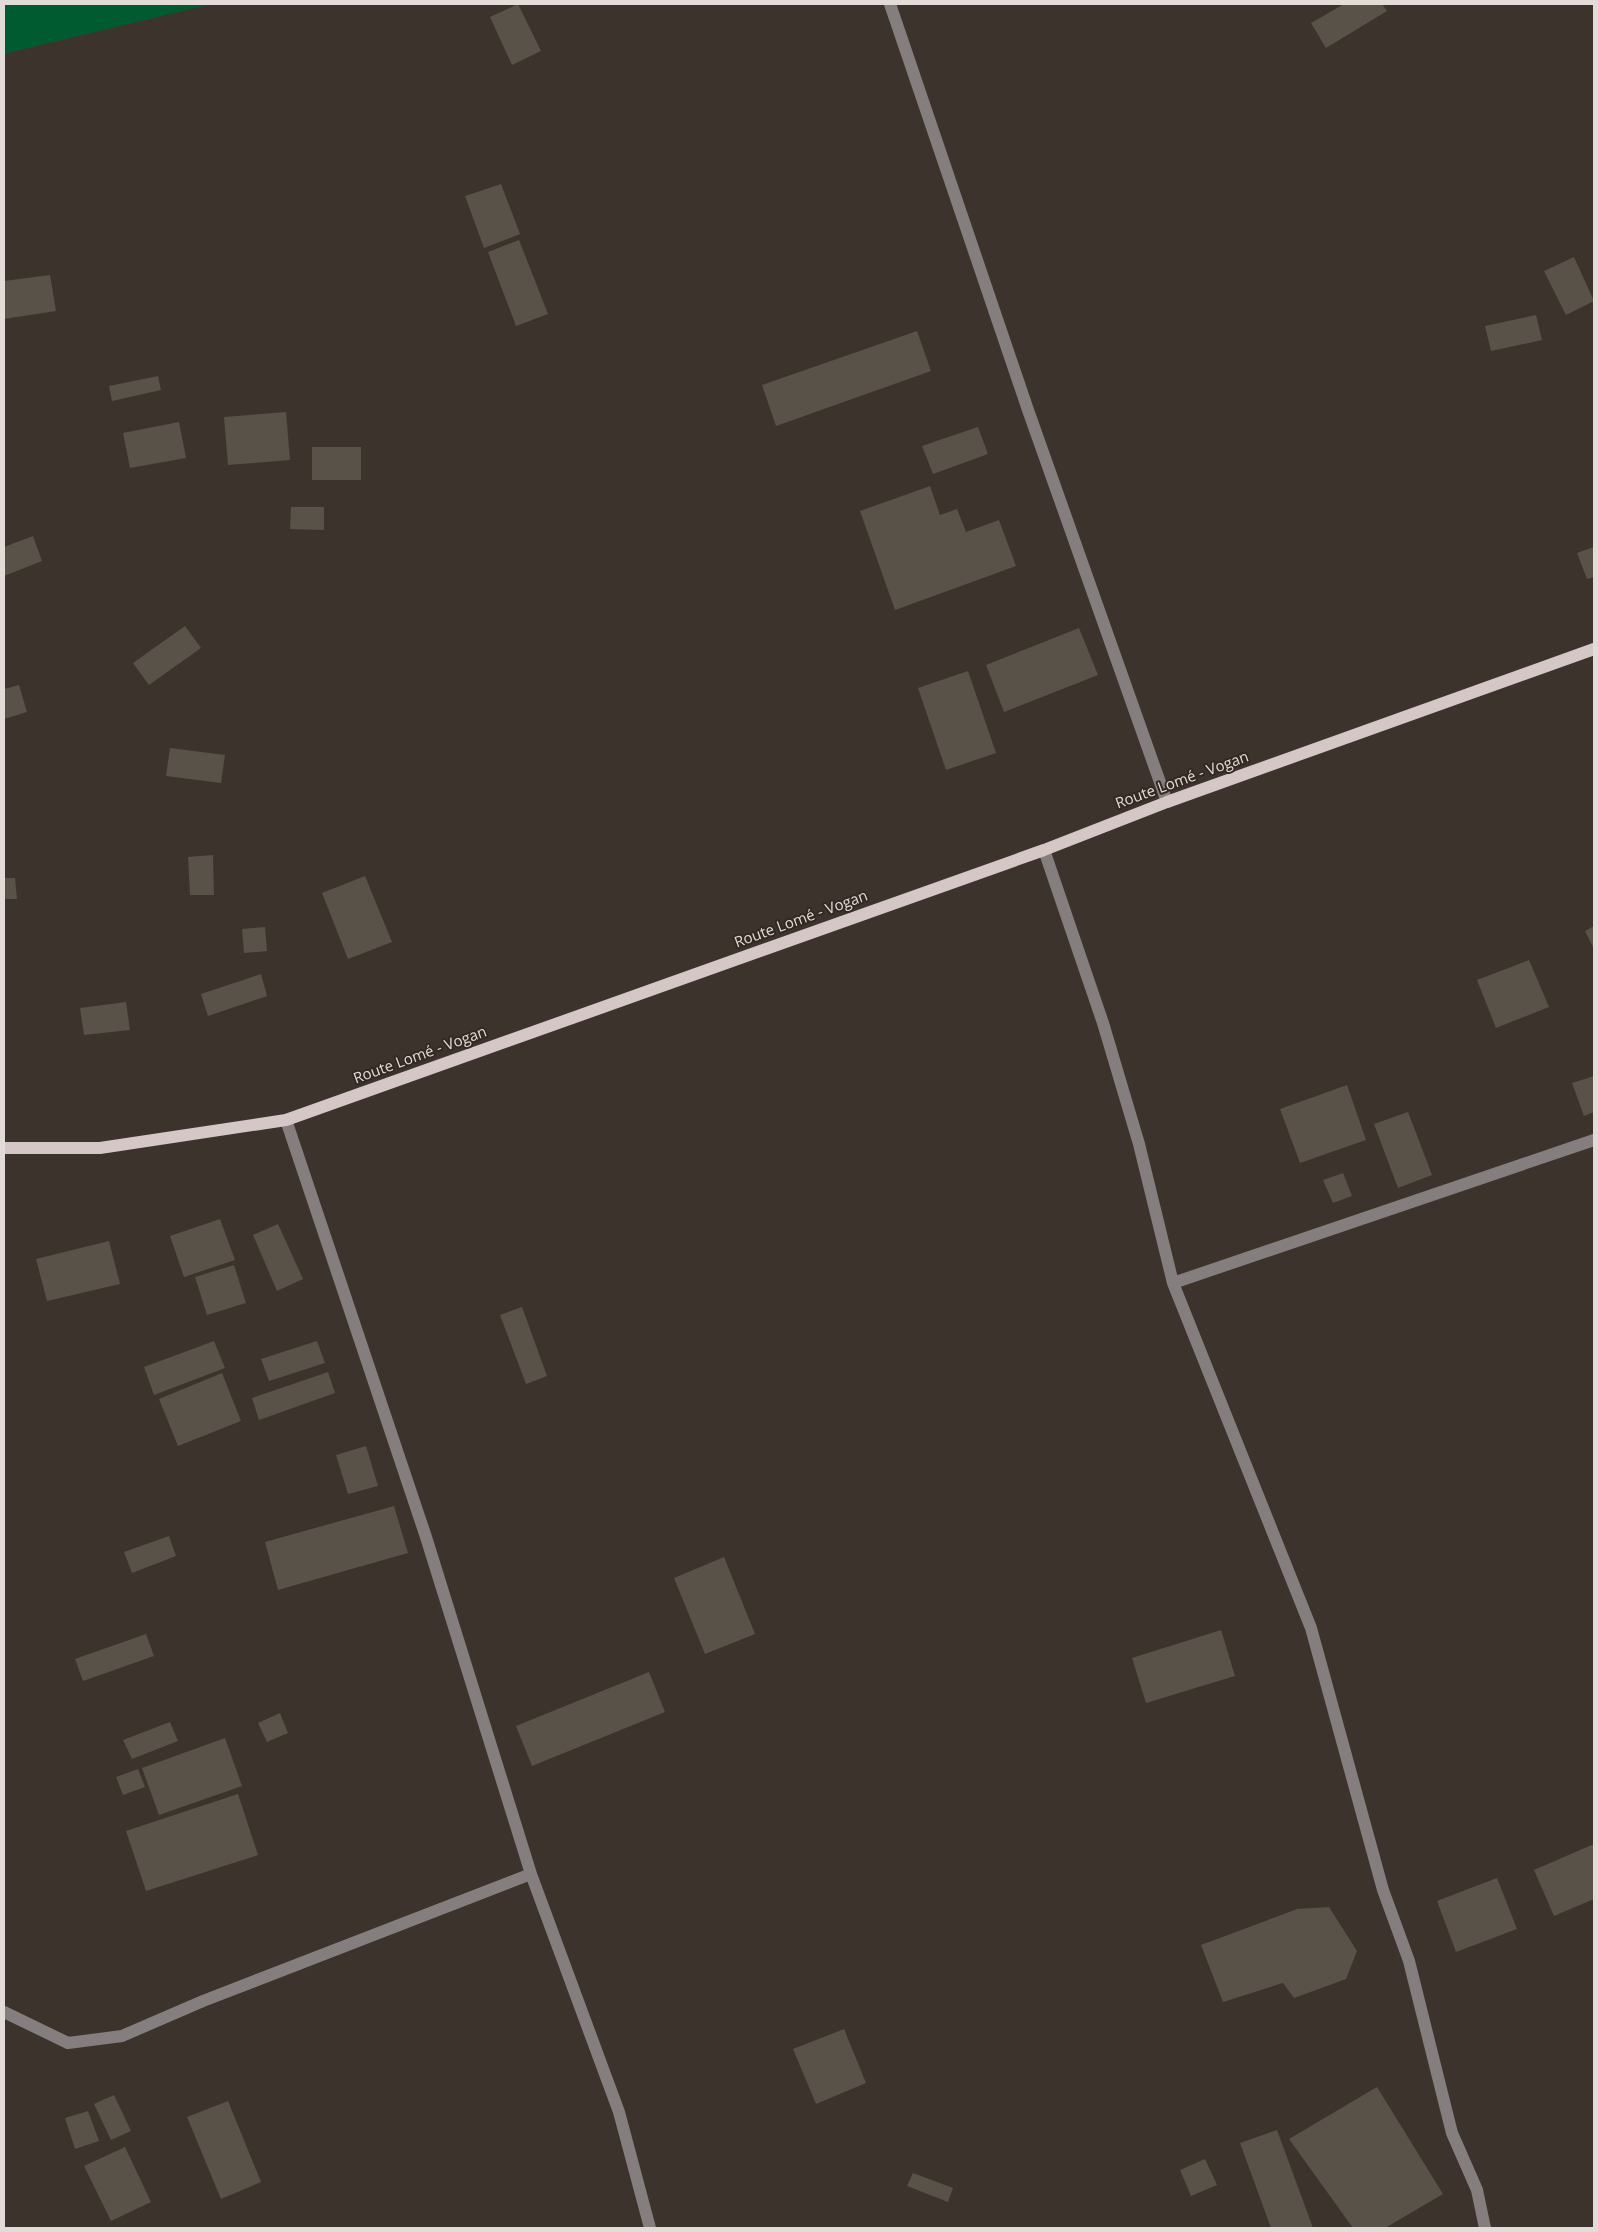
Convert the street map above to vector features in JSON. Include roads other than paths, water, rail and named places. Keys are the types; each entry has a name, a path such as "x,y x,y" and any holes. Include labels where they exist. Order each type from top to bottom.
{"main road":[{"name":"Route Lomé - Vogan","path":"4,1148 100,1148 286,1120 1044,850 1167,802 1594,649"}],"street":[{"path":"890,4 1028,410 1167,802"},
{"path":"1044,850 1103,1023 1139,1144 1173,1283 1311,1628 1383,1890 1409,1961 1452,2133 1477,2190 1485,2228"},
{"path":"286,1120 426,1536 531,1874 620,2112 650,2228"},
{"path":"1173,1283 1594,1140"},
{"path":"4,2012 68,2043 122,2036 203,2001 531,1874"}]}
